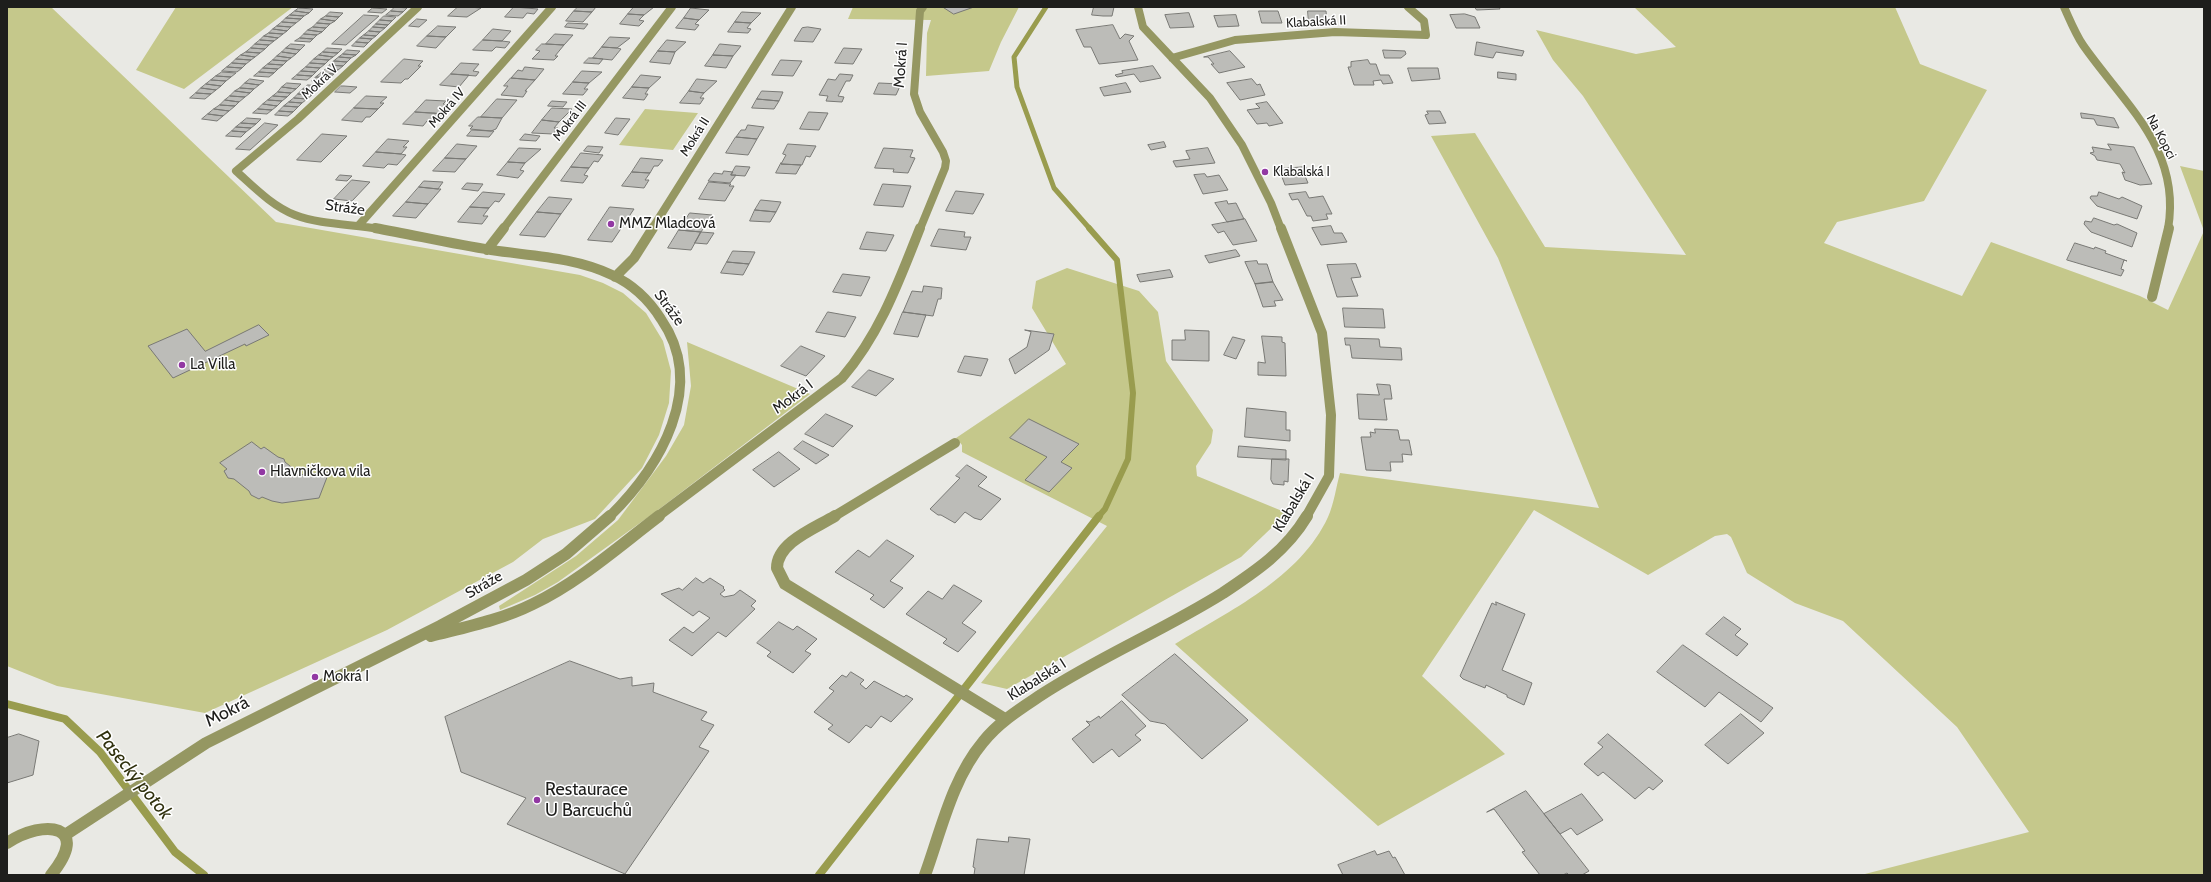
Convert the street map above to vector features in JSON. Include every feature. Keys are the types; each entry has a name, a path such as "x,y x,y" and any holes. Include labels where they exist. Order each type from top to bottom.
{"street":[{"name":"Mokrá V","path":"236,171 298,119 418,7"},
{"name":"Mokrá IV","path":"359,225 552,7"},
{"name":"Mokrá III","path":"487,250 672,7"},
{"name":"Mokrá II","path":"615,277 634,258 792,7"},
{"name":"Mokrá I","path":"415,640 490,621 512,613 535,603 577,578 842,378 858,361 870,343 885,314 945,168 946,160 943,152 920,112 914,94 920,11 923,7"},
{"name":"Klabalská I","path":"925,875 958,779 982,743 1005,719 1063,681 1191,613 1258,570 1287,544 1306,518 1329,476 1331,416 1322,333 1271,203 1242,145 1210,98 1143,27 1138,7"},
{"name":"Klabalská II","path":"1172,58 1235,40 1335,32 1426,35 1426,24 1418,14 1408,7"},
{"name":"Na Kopci","path":"2064,7 2083,44 2122,92 2148,132 2164,165 2170,185 2172,203 2152,297"},
{"name":"Stráže","path":"236,171 268,198 291,214 304,218 359,225 487,250 586,266 615,277 640,294 654,308 664,322 676,349 681,375 677,412 671,430 656,458 633,490 608,518 579,544 495,598 415,640"},
{"name":"Klabalská I","path":"955,443 790,544 779,555 776,567 779,578 785,584 1005,719"},
{"name":"Mokrá","path":"65,835 142,783 228,731 415,640"},
{"path":"7,843 23,833 37,828 50,827 59,830 65,835 68,843 62,862 51,875"}],"green space":[{"path":"7,7 51,7 276,222 580,275 603,283 623,293 646,313 663,341 671,371 669,403 659,435 642,468 595,519 543,539 513,562 387,630 205,713 57,686 7,666"},
{"path":"176,7 293,7 184,89 136,70"},
{"path":"853,7 1019,7 1001,42 989,71 926,76 927,33 931,20 848,19"},
{"path":"1634,7 1895,7 1920,64 1987,90 1924,201 1837,222 1824,243 1962,296 1991,242 2140,296 2168,310 2204,231 2204,875 1861,875 2029,832 1957,727 1843,621 1795,603 1747,573 1731,537 1727,534 1715,536 1648,575 1534,510 1422,676 1505,754 1378,826 1175,644 1261,591 1282,575 1300,558 1316,539 1328,517 1340,473 1599,508 1498,258 1431,136 1475,133 1545,247 1686,255 1583,96 1553,60 1536,30 1636,54 1676,47"},
{"path":"645,109 698,113 673,150 619,145"},
{"path":"2180,166 2204,171 2204,231"},
{"path":"1067,268 1139,291 1158,312 1166,361 1213,430 1211,443 1196,466 1197,476 1287,513 1241,557 1007,689 981,683 1107,526 962,452 962,445 956,438 1066,364 1032,308 1036,281"},
{"path":"687,342 810,394 658,510 558,582 535,595 500,610 499,606 576,556 618,520 666,456 684,425 691,386"}],"building":[{"path":"395,7 407,8 403,12 391,11"},
{"path":"458,7 481,8 467,17 448,16"},
{"path":"514,7 538,9 534,14 527,13 523,18 505,17"},
{"path":"578,7 596,7 592,12 574,11"},
{"path":"634,7 654,7 644,15 628,14"},
{"path":"943,7 974,7 954,14"},
{"path":"1094,7 1114,7 1112,16 1092,15"},
{"path":"1475,7 1499,7 1500,9 1477,10"},
{"path":"299,8 313,9 309,13 295,11"},
{"path":"373,8 387,9 382,13 368,12"},
{"path":"691,8 709,10 699,20 684,18"},
{"path":"295,11 309,13 304,16 290,15"},
{"path":"391,11 403,12 398,16 386,15"},
{"path":"574,11 592,12 583,22 566,21"},
{"path":"1259,11 1278,11 1282,23 1262,23"},
{"path":"1308,11 1326,11 1327,23 1309,23"},
{"path":"330,12 343,13 339,17 326,16"},
{"path":"742,12 761,13 751,23 735,22"},
{"path":"1189,13 1194,27 1170,28 1165,15"},
{"path":"628,14 644,15 639,20 644,21 639,26 620,24"},
{"path":"1465,14 1475,17 1480,28 1456,28 1450,15"},
{"path":"290,15 304,16 301,19 286,18"},
{"path":"364,15 379,16 346,45 332,44"},
{"path":"1236,15 1239,26 1218,27 1214,16"},
{"path":"326,16 339,17 335,21 321,19"},
{"path":"384,16 396,17 392,21 380,20"},
{"path":"286,18 301,19 296,23 282,22"},
{"path":"684,18 699,20 695,24 699,25 695,30 676,28"},
{"path":"321,19 335,21 330,24 317,23"},
{"path":"417,19 427,20 419,27 409,26"},
{"path":"380,20 392,21 388,25 376,24"},
{"path":"282,22 296,23 291,27 277,26"},
{"path":"735,22 751,23 747,28 751,29 748,33 728,32"},
{"path":"317,23 330,24 326,28 313,27"},
{"path":"568,23 588,24 584,29 565,27"},
{"path":"376,24 388,25 385,28 373,27"},
{"path":"1113,25 1120,39 1125,34 1134,36 1129,41 1138,60 1099,64 1091,47 1084,47 1076,30"},
{"path":"277,26 291,27 287,31 273,29"},
{"path":"438,26 456,27 446,37 427,36"},
{"path":"313,27 326,28 322,32 308,30"},
{"path":"373,27 385,28 380,32 369,31"},
{"path":"808,27 821,29 813,42 794,41 802,28"},
{"path":"273,29 287,31 283,34 269,33"},
{"path":"493,29 511,31 502,41 483,40"},
{"path":"308,30 322,32 317,35 304,34"},
{"path":"369,31 380,32 376,36 364,35"},
{"path":"269,33 283,34 278,38 264,36"},
{"path":"304,34 317,35 313,39 300,38"},
{"path":"555,34 573,35 564,45 546,44"},
{"path":"364,35 376,36 372,39 360,38"},
{"path":"264,36 278,38 274,41 260,40"},
{"path":"427,36 446,37 436,48 417,46"},
{"path":"610,37 630,38 617,48 602,47"},
{"path":"300,38 313,39 310,42 295,41"},
{"path":"360,38 372,39 368,43 356,42"},
{"path":"260,40 274,41 269,45 255,44"},
{"path":"483,40 510,42 505,48 496,47 492,51 473,50"},
{"path":"667,40 686,42 675,52 658,51"},
{"path":"356,42 368,43 364,47 352,46"},
{"path":"1477,42 1524,51 1522,56 1496,52 1493,58 1475,55"},
{"path":"255,44 269,45 265,49 251,48"},
{"path":"291,44 305,45 300,50 286,48"},
{"path":"542,44 564,45 555,56 558,56 554,60 532,59 540,51 536,50"},
{"path":"720,44 741,46 733,56 713,55"},
{"path":"602,47 621,49 612,60 593,58"},
{"path":"251,48 265,49 260,53 246,52"},
{"path":"286,48 300,50 296,54 282,52"},
{"path":"327,48 342,49 338,53 323,52"},
{"path":"844,48 862,49 853,64 835,63"},
{"path":"347,50 360,51 356,55 343,54"},
{"path":"1383,50 1405,51 1406,54 1401,58 1385,58"},
{"path":"658,51 675,52 670,64 650,62"},
{"path":"1230,51 1245,67 1219,73 1211,64 1214,64 1208,57 1204,57"},
{"path":"246,52 260,53 255,57 241,55"},
{"path":"282,52 296,54 291,58 277,56"},
{"path":"323,52 338,53 333,57 319,55"},
{"path":"343,54 356,55 351,58 339,57"},
{"path":"241,55 255,57 251,60 236,59"},
{"path":"319,55 333,57 329,60 314,59"},
{"path":"713,55 733,56 726,68 705,66"},
{"path":"277,56 291,58 287,61 273,60"},
{"path":"339,57 351,58 347,62 334,61"},
{"path":"589,58 603,59 599,64 584,63"},
{"path":"236,59 251,60 246,64 232,63"},
{"path":"314,59 329,60 325,64 310,63"},
{"path":"404,59 423,61 418,66 421,66 408,79 405,79 401,83 381,82"},
{"path":"273,60 287,61 283,65 268,64"},
{"path":"781,60 802,61 793,76 772,75"},
{"path":"1368,60 1370,64 1376,64 1380,75 1389,75 1393,83 1383,84 1381,80 1373,81 1374,85 1354,85 1348,67 1351,67 1351,62"},
{"path":"334,61 347,62 343,66 330,65"},
{"path":"232,63 246,64 242,68 227,67"},
{"path":"310,63 325,64 320,68 306,67"},
{"path":"461,63 479,64 473,71 479,72 476,76 451,74"},
{"path":"268,64 283,65 278,69 263,68"},
{"path":"330,65 343,66 338,70 326,69"},
{"path":"1153,66 1161,78 1140,82 1134,74 1117,77 1115,75 1123,73 1122,71"},
{"path":"227,67 242,68 237,72 222,71"},
{"path":"306,67 320,68 316,72 301,71"},
{"path":"525,67 544,69 535,80 511,78 518,70 522,71"},
{"path":"263,68 278,69 274,73 259,72"},
{"path":"1408,68 1438,68 1440,79 1412,81"},
{"path":"326,69 338,70 334,74 321,73"},
{"path":"301,71 316,72 312,76 297,75"},
{"path":"582,71 602,72 589,83 573,82"},
{"path":"222,72 236,73 231,77 216,76"},
{"path":"259,72 274,73 269,77 254,76"},
{"path":"1498,72 1516,74 1516,80 1498,78"},
{"path":"321,73 334,74 329,78 316,77"},
{"path":"451,74 469,75 459,87 440,85"},
{"path":"840,74 853,75 850,81 846,81 838,96 844,97 842,102 826,101 828,96 819,95 828,79 835,80"},
{"path":"297,75 312,76 307,80 292,79"},
{"path":"641,75 661,77 649,88 632,87"},
{"path":"216,76 231,77 226,81 211,80"},
{"path":"316,77 329,78 325,82 312,81"},
{"path":"511,78 535,80 525,91 527,91 523,97 501,95 508,86 504,86"},
{"path":"250,79 264,81 259,85 245,83"},
{"path":"697,79 717,81 704,93 689,91"},
{"path":"1252,79 1257,85 1260,84 1265,95 1240,100 1227,83"},
{"path":"211,80 226,81 221,86 206,84"},
{"path":"573,82 589,83 584,89 588,89 583,95 563,94"},
{"path":"245,83 259,85 254,89 240,88"},
{"path":"287,83 301,84 296,89 282,87"},
{"path":"879,83 901,84 896,95 874,94"},
{"path":"1126,83 1131,92 1104,96 1100,88"},
{"path":"206,84 221,86 216,90 201,88"},
{"path":"308,85 321,86 316,90 303,89"},
{"path":"341,86 357,87 350,93 335,92"},
{"path":"282,87 296,89 291,93 278,92"},
{"path":"632,87 649,88 645,94 648,94 644,100 623,98"},
{"path":"201,88 216,90 211,94 196,93"},
{"path":"240,88 254,89 250,93 235,91"},
{"path":"303,89 316,90 312,95 298,94"},
{"path":"235,91 250,93 245,97 230,96"},
{"path":"689,91 704,93 700,98 704,98 700,104 680,103"},
{"path":"762,91 783,92 779,101 757,99"},
{"path":"278,92 291,93 287,97 273,96"},
{"path":"196,93 211,94 205,99 190,98"},
{"path":"298,94 312,95 307,99 294,98"},
{"path":"230,96 245,97 239,102 225,100"},
{"path":"273,96 287,97 282,101 268,100"},
{"path":"366,96 387,97 380,103 384,103 378,109 354,108"},
{"path":"294,98 307,99 302,103 289,102"},
{"path":"497,99 517,100 502,118 481,117"},
{"path":"757,99 779,101 774,109 752,108"},
{"path":"225,100 239,102 235,106 220,105"},
{"path":"268,100 282,101 277,106 263,104"},
{"path":"426,100 446,101 443,104 451,105 443,114 415,112"},
{"path":"552,101 567,102 563,107 548,106"},
{"path":"289,102 302,103 298,107 284,106"},
{"path":"1267,102 1283,123 1269,126 1267,123 1257,124 1247,110 1260,108 1256,104"},
{"path":"263,104 277,106 272,110 258,109"},
{"path":"220,105 235,106 229,111 214,109"},
{"path":"284,106 298,107 293,112 279,111"},
{"path":"354,108 378,109 370,117 366,117 362,122 342,120"},
{"path":"552,108 572,109 559,122 542,120"},
{"path":"214,109 229,111 223,116 208,114"},
{"path":"258,109 272,110 267,114 253,113"},
{"path":"279,111 293,112 288,116 275,115"},
{"path":"1427,111 1440,111 1446,123 1429,124 1425,115 1428,114"},
{"path":"415,112 443,114 436,122 427,121 423,126 403,124"},
{"path":"809,112 828,113 819,130 800,129"},
{"path":"2081,113 2114,118 2119,128 2097,125 2094,119 2082,118"},
{"path":"208,114 223,116 217,121 202,119"},
{"path":"478,117 502,118 496,129 491,131 470,129 473,126 469,126"},
{"path":"247,118 261,119 256,124 241,123"},
{"path":"616,118 630,119 618,135 605,133"},
{"path":"542,120 559,122 554,128 558,128 553,134 532,133"},
{"path":"241,123 256,124 251,128 236,127"},
{"path":"265,123 278,125 250,150 236,149"},
{"path":"748,125 764,127 757,139 736,137 741,130 745,130"},
{"path":"236,127 251,128 246,132 232,131"},
{"path":"472,130 494,131 489,137 467,136"},
{"path":"232,131 246,132 241,137 226,136"},
{"path":"322,134 347,136 321,162 297,160"},
{"path":"525,134 540,136 536,141 520,140"},
{"path":"736,137 757,139 748,155 726,153"},
{"path":"388,139 409,141 403,147 407,147 401,154 376,152"},
{"path":"1164,142 1166,147 1151,150 1148,145"},
{"path":"457,144 477,146 466,159 445,158"},
{"path":"788,144 816,146 810,157 806,156 802,165 781,164 786,155 783,154"},
{"path":"2108,144 2134,147 2152,184 2140,185 2125,180 2122,172 2125,173 2120,164 2097,160 2095,156 2090,153 2094,152 2092,147 2111,150"},
{"path":"588,146 603,147 599,153 584,151"},
{"path":"519,148 541,149 525,163 508,162"},
{"path":"884,148 913,150 910,157 915,158 908,173 893,172 894,169 875,168"},
{"path":"1208,148 1215,163 1176,167 1173,161 1190,159 1186,151"},
{"path":"376,152 406,155 397,165 388,164 384,168 363,166"},
{"path":"581,153 603,155 598,162 594,161 589,168 571,167"},
{"path":"445,158 466,159 455,172 433,171"},
{"path":"641,158 663,160 658,166 654,166 650,173 632,172"},
{"path":"508,162 525,163 520,170 524,171 518,178 497,175"},
{"path":"781,163 801,165 796,174 776,173"},
{"path":"736,166 750,167 745,176 731,175"},
{"path":"571,167 589,168 584,175 588,176 583,183 561,181"},
{"path":"1306,167 1309,176 1305,176 1308,183 1285,185 1279,169"},
{"path":"724,171 733,172 731,175 736,175 730,183 708,181 714,173 722,174"},
{"path":"632,172 650,173 645,180 649,180 644,188 622,186"},
{"path":"1205,174 1207,177 1219,175 1228,190 1203,194 1194,175"},
{"path":"340,175 352,176 347,181 336,180"},
{"path":"352,180 370,182 352,201 334,199"},
{"path":"424,181 443,182 438,189 419,187"},
{"path":"709,182 731,184 729,186 734,186 725,201 699,199"},
{"path":"467,183 483,184 478,191 462,189"},
{"path":"883,184 911,186 903,207 874,205"},
{"path":"419,187 441,189 428,204 406,202"},
{"path":"956,191 984,194 973,214 946,211"},
{"path":"483,192 505,194 499,202 495,201 489,208 470,207"},
{"path":"1306,192 1309,198 1323,196 1332,214 1326,214 1328,219 1313,221 1311,216 1307,216 1298,199 1292,200 1289,194"},
{"path":"2099,192 2119,199 2122,197 2142,206 2137,219 2097,206 2090,198 2091,196 2097,196"},
{"path":"549,197 572,199 561,214 537,212"},
{"path":"761,200 781,202 776,212 755,210"},
{"path":"1227,201 1228,204 1236,203 1244,219 1227,222 1215,203"},
{"path":"406,202 428,204 416,218 393,216"},
{"path":"470,207 489,208 483,216 488,216 482,224 458,222"},
{"name":"MMZ Mladcová","path":"610,207 634,209 612,242 588,240"},
{"path":"755,210 776,212 770,222 750,221"},
{"path":"537,212 561,214 545,237 520,235"},
{"path":"690,213 712,215 701,232 679,230"},
{"path":"2094,218 2114,225 2117,224 2137,233 2132,247 2091,232 2084,224 2085,221 2091,222"},
{"path":"1245,219 1257,241 1233,245 1224,231 1218,233 1212,225"},
{"path":"1331,226 1334,233 1342,233 1347,242 1321,245 1312,228"},
{"path":"939,229 965,232 964,237 971,237 966,250 931,246"},
{"path":"679,230 701,232 691,250 668,248"},
{"path":"701,232 714,233 707,244 695,243"},
{"path":"867,232 894,235 886,251 860,249"},
{"path":"2075,243 2094,249 2095,247 2106,251 2105,253 2127,261 2124,260 2121,269 2124,270 2121,276 2067,260"},
{"path":"1236,250 1240,256 1209,263 1205,256"},
{"path":"733,251 755,252 749,264 727,262"},
{"path":"1257,261 1258,264 1267,264 1273,282 1255,284 1245,262"},
{"path":"727,262 749,264 743,275 721,273"},
{"path":"1356,264 1361,277 1351,278 1358,296 1337,297 1327,265"},
{"path":"1170,270 1173,277 1140,282 1137,275"},
{"path":"843,274 870,277 861,296 833,292"},
{"path":"1273,282 1283,300 1274,301 1276,306 1263,307 1255,284"},
{"path":"924,286 942,288 941,299 938,299 933,316 903,312 912,291 922,292"},
{"path":"1343,308 1383,309 1385,328 1345,327"},
{"path":"828,312 856,317 845,337 816,332"},
{"path":"903,312 926,315 918,337 894,334"},
{"name":"La Villa","path":"259,325 269,335 246,346 245,344 173,378 148,346 187,329 205,351"},
{"path":"1025,330 1054,334 1049,350 1015,374 1009,359 1027,347 1031,332"},
{"path":"1185,330 1209,331 1209,361 1172,360 1172,340 1185,340"},
{"path":"1262,336 1282,337 1282,342 1285,343 1286,376 1258,375 1258,362 1265,363"},
{"path":"1233,337 1245,340 1236,359 1224,355"},
{"path":"1345,338 1379,339 1380,347 1401,348 1402,360 1352,358 1350,345 1346,345"},
{"path":"801,346 825,356 806,376 781,366"},
{"path":"965,356 988,359 981,376 958,372"},
{"path":"869,370 894,379 876,396 852,387"},
{"path":"1377,384 1390,385 1392,399 1384,399 1387,420 1359,419 1357,394 1379,395"},
{"path":"1247,408 1286,412 1286,430 1290,430 1290,441 1245,437"},
{"path":"826,414 853,426 833,447 805,434"},
{"path":"1029,419 1079,444 1061,462 1072,468 1049,492 1025,480 1047,457 1010,438"},
{"path":"1375,429 1398,430 1400,440 1409,440 1412,455 1402,454 1403,462 1390,462 1391,471 1366,470 1361,437 1371,437 1370,432 1375,433"},
{"path":"803,441 829,455 816,464 794,449"},
{"name":"Hlavničkova vila","path":"252,442 261,449 264,447 278,457 284,459 285,462 300,474 297,475 329,472 319,498 282,503 262,497 259,499 251,495 249,491 234,479 228,478 224,471 227,469 220,463"},
{"path":"1239,446 1286,450 1286,460 1238,457"},
{"path":"779,452 800,469 774,487 753,470"},
{"path":"1272,459 1289,459 1288,482 1284,481 1284,485 1273,484 1271,480"},
{"path":"967,465 987,477 978,486 1001,499 981,520 974,518 965,512 955,523 941,515 938,515 930,509 960,478 956,476"},
{"path":"887,540 914,556 890,581 903,588 884,608 870,599 874,595 835,572 858,550 869,557"},
{"path":"696,578 703,583 710,578 724,587 723,588 725,590 720,594 724,597 734,595 740,590 756,601 751,606 755,609 726,637 718,632 692,656 669,640 684,627 693,633 710,618 699,611 693,616 661,594 679,588 682,590"},
{"path":"954,585 982,601 962,623 976,632 958,652 943,643 947,639 906,614 928,591 942,599"},
{"path":"1496,602 1525,614 1502,670 1532,683 1524,705 1486,685 1485,688 1463,679 1460,676 1492,603 1496,605"},
{"path":"1724,617 1741,629 1735,635 1748,644 1737,656 1706,634"},
{"path":"779,622 793,630 797,626 817,639 805,651 811,654 793,673 767,656 771,652 757,643"},
{"path":"1683,645 1773,708 1761,722 1719,692 1705,707 1657,672"},
{"path":"1175,654 1248,720 1202,759 1165,724 1150,721 1122,695"},
{"path":"570,661 620,679 632,677 632,686 654,683 653,692 707,712 701,720 714,725 699,747 709,751 625,874 507,824 526,798 461,772 445,717"},
{"path":"851,672 864,680 860,684 866,689 874,681 904,697 906,695 913,699 891,722 881,716 871,728 866,725 849,743 828,729 833,725 814,712 834,691 829,688 842,675 846,677"},
{"path":"1122,701 1146,726 1135,735 1141,740 1119,757 1112,749 1093,763 1072,739 1090,725 1086,721 1090,722 1099,716 1100,718"},
{"path":"1741,714 1764,733 1728,764 1705,745"},
{"path":"19,734 39,741 33,775 7,783 7,738"},
{"path":"1608,734 1663,781 1653,790 1649,787 1635,799 1603,772 1598,776 1584,764 1603,747 1598,743"},
{"path":"1526,791 1589,871 1582,875 1569,875 1567,873 1563,875 1540,875 1522,852 1525,851 1494,809 1487,812"},
{"path":"1582,794 1603,820 1577,835 1571,828 1560,834 1544,814"},
{"path":"1009,837 1030,839 1024,875 974,875 975,868 973,867 977,839 1008,842"},
{"path":"1375,851 1377,855 1389,851 1393,858 1395,857 1405,875 1343,875 1338,865"}],"waterway":[{"path":"1046,7 1014,57 1017,87 1054,188 1090,229"},
{"path":"1089,228 1117,260 1133,393 1128,459 1105,509 1098,517"},
{"path":"819,875 1099,516"},
{"name":"Pasecký potok","path":"7,704 65,719 100,752 175,852 204,875"}],"place":[{"name":"Klabalská I","path":"1265,172"},
{"name":"MMZ Mladcová","path":"611,224"},
{"name":"La Villa","path":"182,365"},
{"name":"Hlavničkova vila","path":"262,472"},
{"name":"Mokrá I","path":"315,677"},
{"name":"Restaurace U Barcuchů","path":"537,800"}]}
